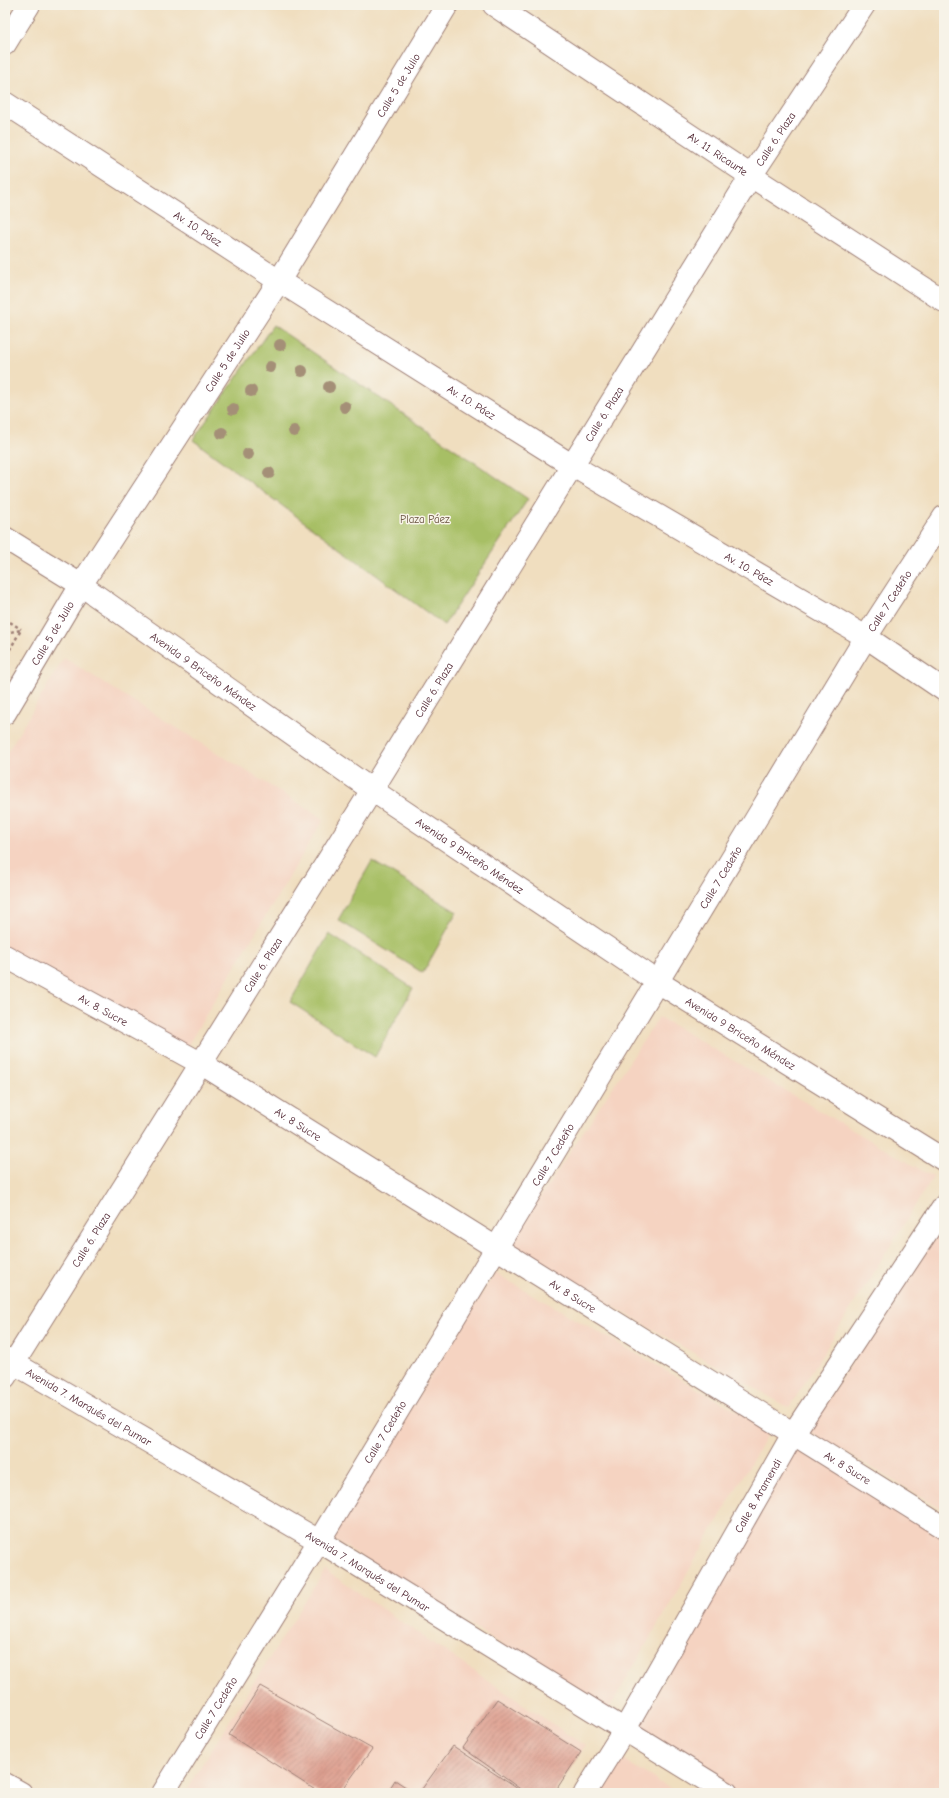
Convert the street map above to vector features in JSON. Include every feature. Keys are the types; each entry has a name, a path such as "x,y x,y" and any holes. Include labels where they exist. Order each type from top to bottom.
{"street":[{"path":"5,44 29,5"},
{"name":"Calle 5 de Julio","path":"5,713 81,585 279,281 447,5"},
{"name":"Av. 11. Ricaurte","path":"494,5 751,176 944,301"},
{"name":"Calle 6. Plaza","path":"8,1366 202,1064 751,176 864,5"},
{"name":"Av. 10. Páez","path":"5,103 279,281 573,466 866,638 944,690"},
{"name":"Calle 7 Cedeño","path":"163,1793 319,1541 866,638 944,517"},
{"name":"Avenida 9 Briceño Méndez","path":"5,538 81,585 372,790 658,982 944,1160"},
{"name":"Av. 8. Sucre","path":"5,956 202,1064"},
{"name":"Av. 8 Sucre","path":"202,1064 944,1528"},
{"name":"Calle 8. Aramendi","path":"585,1793 625,1729 794,1434 944,1206"},
{"name":"Avenida 7. Marqués del Pumar","path":"8,1366 319,1541 727,1793"},
{"path":"5,1784 21,1793"}],"path":[{"path":"5,619 21,630"},
{"path":"5,633 21,630"},
{"path":"5,658 21,630"}],"shaded area":[{"path":"64,658 324,819 180,1058 5,961 5,756"},
{"path":"659,1017 933,1177 789,1408 508,1246"},
{"path":"944,1224 944,1510 807,1430"},
{"path":"495,1273 770,1430 608,1711 329,1537"},
{"path":"793,1434 944,1528 944,1793 734,1793 636,1734"},
{"path":"325,1570 585,1746 554,1793 184,1793"},
{"path":"617,1756 677,1793 595,1793"}],"green space":[{"name":"Plaza Páez","path":"273,325 528,499 444,625 193,440"},
{"path":"372,861 457,912 423,973 338,920"},
{"path":"329,934 413,988 375,1057 290,1002"}],"building":[{"path":"260,1686 372,1749 340,1793 320,1793 229,1735"},
{"path":"497,1699 581,1752 554,1793 526,1793 463,1748"},
{"path":"453,1746 524,1793 419,1793"},
{"path":"395,1780 415,1793 387,1793"}]}
